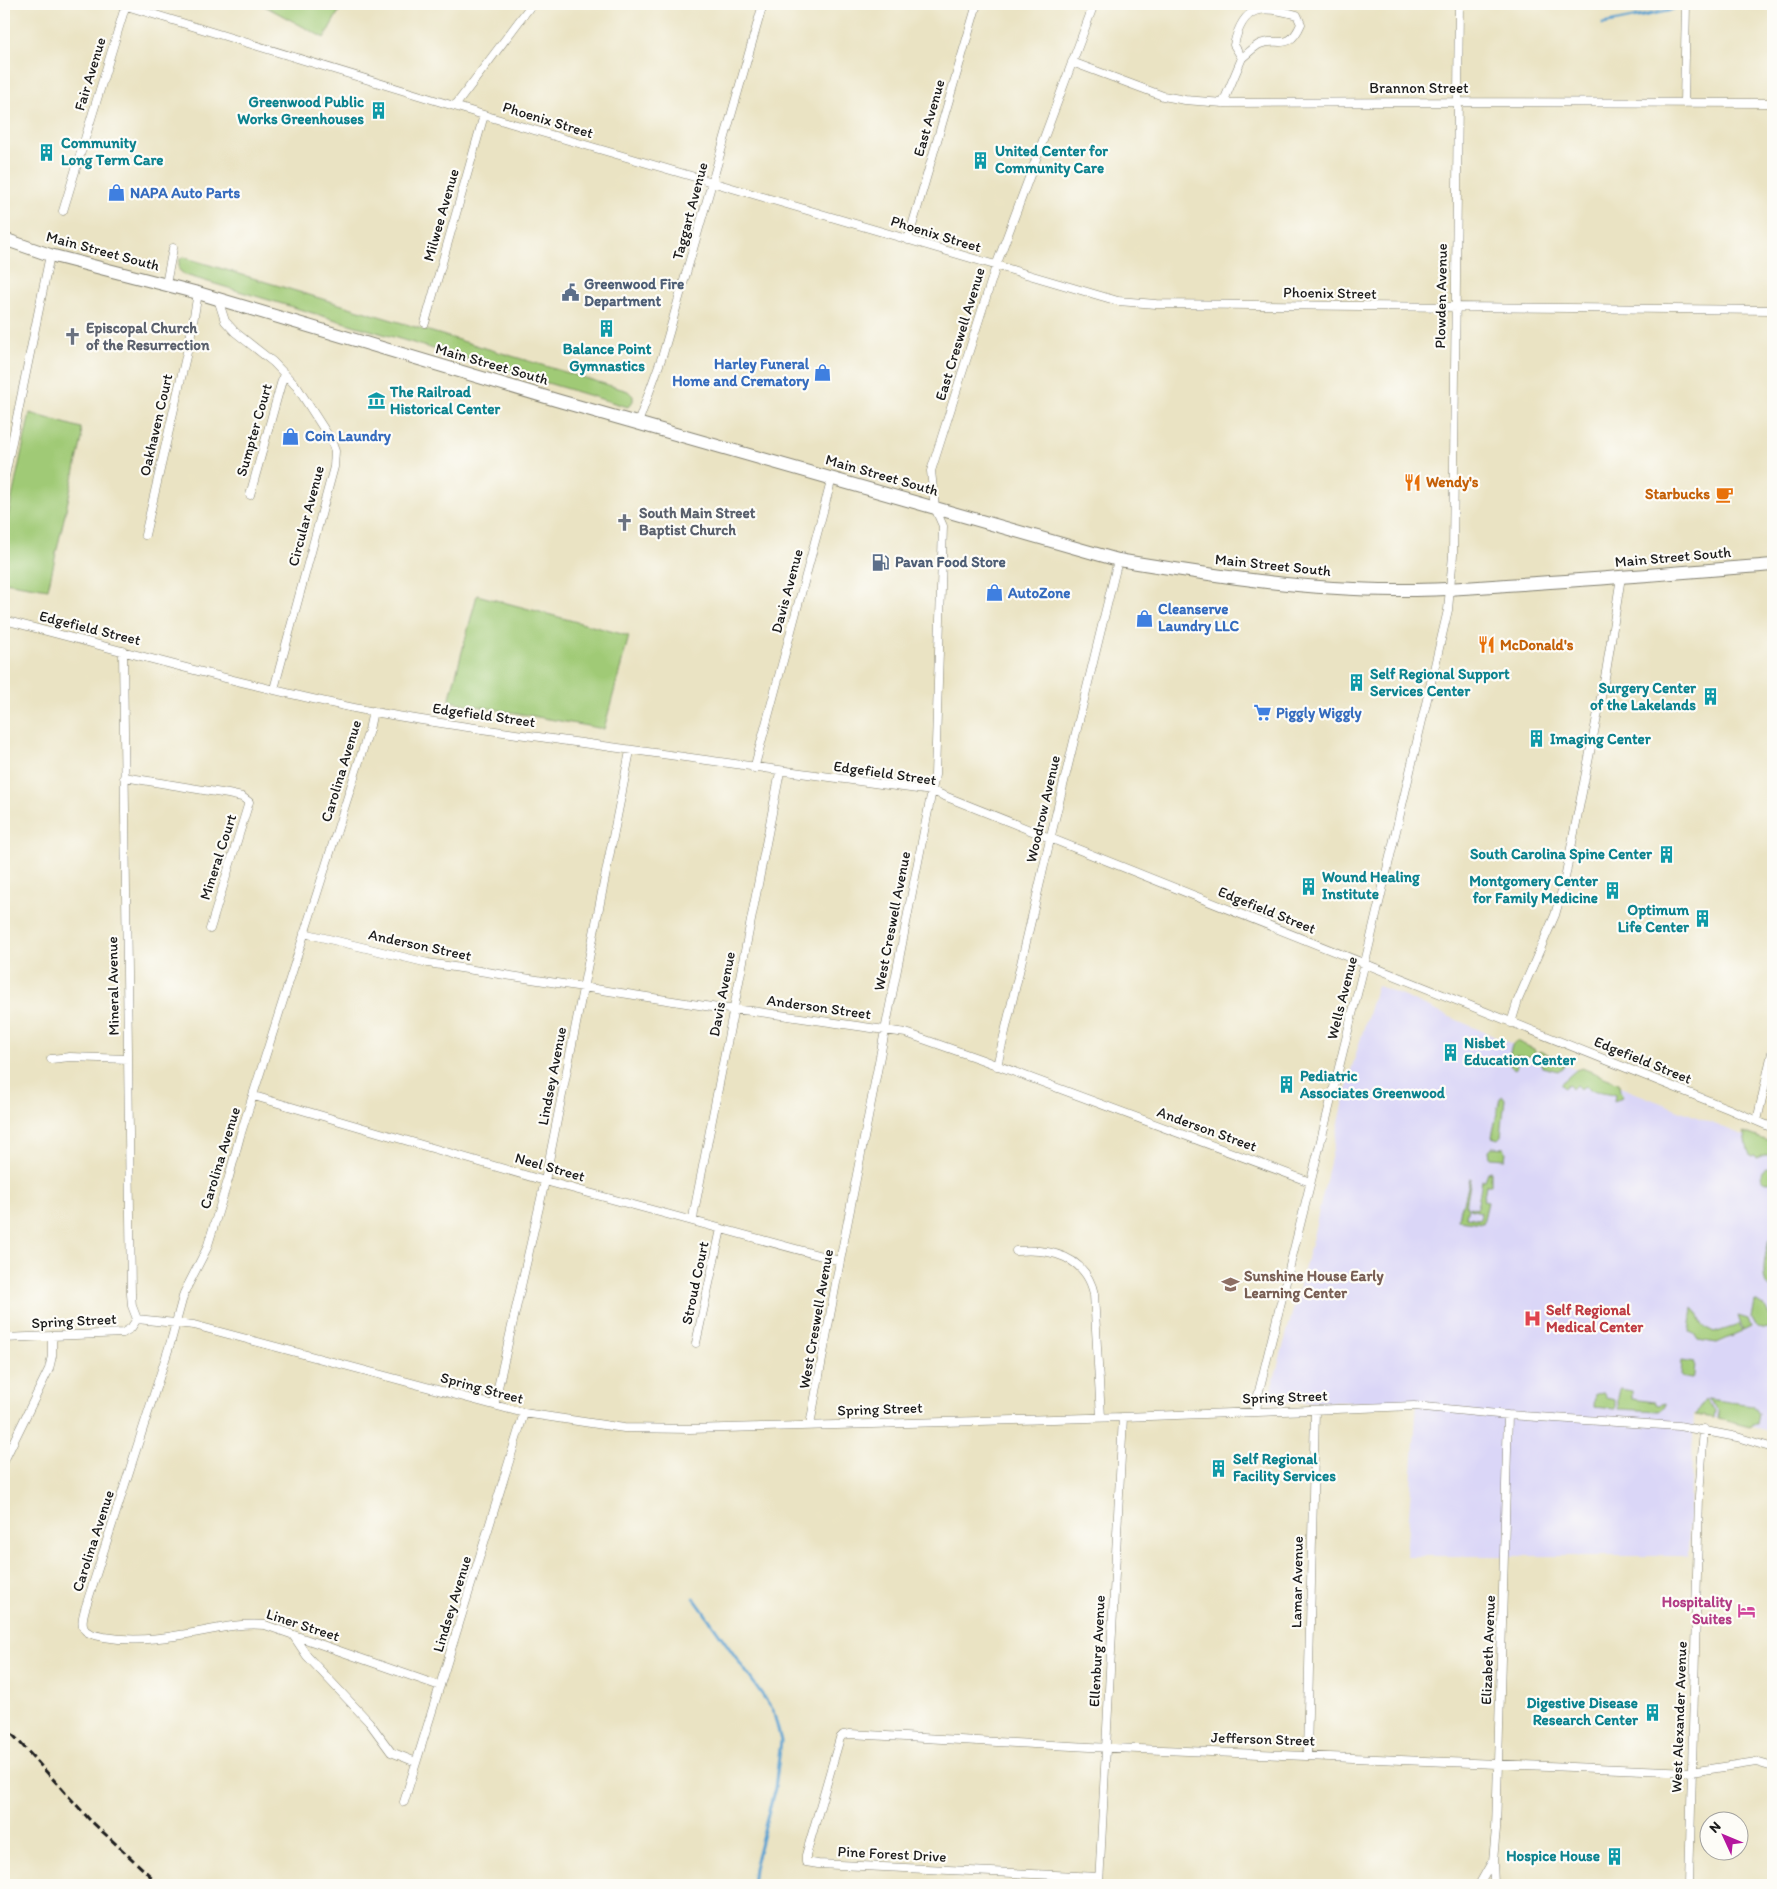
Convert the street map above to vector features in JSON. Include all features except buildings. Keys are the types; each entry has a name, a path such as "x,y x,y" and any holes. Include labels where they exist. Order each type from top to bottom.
{"main road":[{"name":"Main Street South","path":"4,239 50,254 198,293 638,423 1118,560 1179,571 1306,587 1397,590 1450,589 1773,565"}],"street":[{"name":"Phoenix Street","path":"124,4 484,115 1101,298 1134,303 1773,310"},
{"name":"Fair Avenue","path":"63,211 124,4"},
{"path":"455,106 532,4"},
{"name":"Taggart Avenue","path":"638,423 663,354 763,4"},
{"name":"East Avenue","path":"908,240 977,4"},
{"name":"East Creswell Avenue","path":"934,508 931,471 996,266 1094,4"},
{"name":"Plowden Avenue","path":"1450,589 1453,549 1454,308 1459,4"},
{"path":"1684,102 1686,4"},
{"path":"1222,103 1242,58 1259,45 1292,40 1301,24 1297,16 1278,10 1254,11 1244,19 1237,30 1234,45 1242,58"},
{"name":"Brannon Street","path":"1072,62 1162,96 1222,103 1773,103"},
{"name":"Milwee Avenue","path":"424,323 484,115"},
{"path":"166,284 173,248"},
{"path":"4,482 50,254"},
{"name":"Oakhaven Court","path":"145,535 188,347 198,293"},
{"name":"Circular Avenue","path":"218,299 225,321 297,387 330,440 334,451 335,460 274,689"},
{"name":"Sumpter Court","path":"250,495 284,374"},
{"name":"Davis Avenue","path":"754,769 832,478"},
{"name":"West Creswell Avenue","path":"810,1425 840,1261 935,775 943,526 934,508"},
{"name":"Woodrow Avenue","path":"997,1066 1118,560"},
{"path":"1511,1023 1518,1000 1555,915 1564,883 1606,672 1621,577"},
{"name":"Wells Avenue","path":"1256,1412 1448,610 1450,589"},
{"name":"Edgefield Street","path":"4,620 274,689 373,711 754,769 932,791 1773,1128"},
{"name":"Mineral Avenue","path":"123,651 131,1294 132,1306 137,1319"},
{"name":"Carolina Avenue","path":"85,1610 172,1341 184,1293 207,1248 240,1136 369,730 373,711"},
{"name":"Lindsey Avenue","path":"494,1405 545,1180 630,751"},
{"name":"Davis Avenue","path":"693,1222 780,772"},
{"name":"Mineral Court","path":"124,777 228,794 242,797 249,802 210,929"},
{"name":"Anderson Street","path":"304,933 428,963 916,1036 1310,1182"},
{"path":"1757,1121 1773,1048"},
{"path":"51,1059 70,1057 128,1059"},
{"name":"Neel Street","path":"254,1096 693,1222 840,1261"},
{"name":"Stroud Court","path":"696,1343 720,1229"},
{"path":"1016,1251 1043,1250 1059,1254 1078,1266 1092,1283 1101,1417"},
{"name":"Spring Street","path":"4,1338 123,1333 131,1328 137,1319 176,1322 194,1325 524,1413 594,1424 651,1429 690,1430 1123,1417 1414,1406 1508,1416 1670,1425 1704,1429 1773,1448"},
{"path":"4,1461 50,1369 52,1336"},
{"name":"Lamar Avenue","path":"1307,1755 1315,1410"},
{"name":"Lindsey Avenue","path":"404,1802 524,1413"},
{"name":"Elizabeth Avenue","path":"1494,1885 1493,1860 1496,1829 1508,1416"},
{"name":"Ellenburg Avenue","path":"1099,1881 1123,1417"},
{"name":"West Alexander Avenue","path":"1689,1885 1700,1496 1704,1429"},
{"name":"Liner Street","path":"85,1610 83,1622 86,1631 113,1638 150,1639 250,1623 265,1625 440,1686"},
{"path":"293,1635 307,1656 369,1722 390,1752 416,1762"},
{"name":"Jefferson Street","path":"839,1743 843,1735 850,1734 1691,1772 1756,1762 1773,1766"},
{"name":"Pine Forest Drive","path":"839,1743 806,1855 806,1862 827,1865 1099,1881"},
{"path":"1479,1885 1493,1860"}],"shaded area":[{"name":"Self Regional Medical Center","path":"1377,985 1521,1048 1773,1147 1773,1432 1694,1413 1688,1556 1406,1556 1417,1402 1268,1402 1313,1237 1351,1070"}],"green space":[{"path":"261,4 343,4 324,38"},
{"path":"183,257 628,391 633,396 633,401 628,407 185,275 179,270 179,260"},
{"path":"30,413 81,428 82,439 48,589 4,582 4,535"},
{"path":"477,595 629,636 604,729 449,701"},
{"path":"1516,1041 1534,1049 1537,1057 1515,1056 1517,1067 1515,1069 1508,1060 1512,1045"},
{"path":"1539,1051 1565,1061 1563,1067 1558,1071 1542,1067"},
{"path":"1582,1068 1619,1083 1620,1092 1623,1096 1614,1102 1615,1094 1589,1090 1585,1086 1580,1089 1576,1085 1572,1089 1568,1084 1564,1088 1560,1084 1576,1070"},
{"path":"1503,1096 1505,1099 1501,1136 1498,1139 1492,1137 1500,1098"},
{"path":"1744,1132 1773,1143 1773,1155 1757,1158 1755,1155 1751,1156"},
{"path":"1492,1147 1504,1148 1506,1152 1505,1159 1490,1158 1489,1150"},
{"path":"1768,1168 1773,1170 1775,1175 1773,1180 1768,1182 1763,1180 1761,1175 1763,1170"},
{"path":"1491,1171 1491,1185 1486,1185 1483,1201 1488,1202 1483,1223 1458,1220 1470,1178 1466,1217 1480,1219 1481,1212 1469,1209 1469,1207 1477,1209 1482,1180 1485,1180 1488,1172"},
{"path":"1773,1235 1773,1258 1770,1260 1770,1264 1773,1272 1773,1290 1766,1283 1764,1271 1765,1257"},
{"path":"1755,1301 1763,1306 1770,1315 1770,1329 1757,1327 1752,1318"},
{"path":"1693,1308 1699,1315 1704,1327 1714,1333 1739,1325 1742,1332 1717,1343 1698,1340 1690,1332"},
{"path":"1738,1316 1748,1319 1751,1327 1743,1331"},
{"path":"1682,1361 1695,1363 1692,1378 1682,1377"},
{"path":"1620,1389 1632,1391 1632,1399 1655,1402 1658,1405 1665,1403 1665,1407 1659,1411 1618,1409"},
{"path":"1603,1393 1606,1397 1615,1399 1615,1409 1594,1407 1595,1394"},
{"path":"1707,1399 1753,1405 1759,1414 1757,1424 1752,1424 1750,1427 1718,1419 1718,1410"},
{"path":"1705,1400 1715,1410 1714,1418 1695,1415"}],"waterway":[{"path":"1603,24 1672,10 1677,4"},
{"path":"694,1598 773,1710 781,1741 775,1788 754,1868 752,1885"}],"railway":[{"path":"4,1725 90,1820 160,1885"}],"place":[{"name":"Greenwood Public Works Greenhouses","path":"378,111"},
{"name":"Community Long Term Care","path":"47,152"},
{"name":"United Center for Community Care","path":"981,160"},
{"name":"NAPA Auto Parts","path":"116,193"},
{"name":"Greenwood Fire Department","path":"570,293"},
{"name":"Balance Point Gymnastics","path":"607,328"},
{"name":"Episcopal Church of the Resurrection","path":"72,337"},
{"name":"Harley Funeral Home and Crematory","path":"823,373"},
{"name":"The Railroad Historical Center","path":"376,401"},
{"name":"Coin Laundry","path":"291,436"},
{"name":"Wendy's","path":"1412,482"},
{"name":"Starbucks","path":"1724,494"},
{"name":"South Main Street Baptist Church","path":"625,522"},
{"name":"Pavan Food Store","path":"881,562"},
{"name":"AutoZone","path":"994,593"},
{"name":"Cleanserve Laundry LLC","path":"1144,618"},
{"name":"McDonald's","path":"1486,645"},
{"name":"Self Regional Support Services Center","path":"1356,683"},
{"name":"Surgery Center of the Lakelands","path":"1710,697"},
{"name":"Piggly Wiggly","path":"1262,713"},
{"name":"Imaging Center","path":"1536,739"},
{"name":"South Carolina Spine Center","path":"1666,854"},
{"name":"Wound Healing Institute","path":"1308,886"},
{"name":"Montgomery Center for Family Medicine","path":"1612,890"},
{"name":"Optimum Life Center","path":"1703,919"},
{"name":"Nisbet Education Center","path":"1450,1052"},
{"name":"Pediatric Associates Greenwood","path":"1286,1085"},
{"name":"Sunshine House Early Learning Center","path":"1230,1285"},
{"name":"Self Regional Medical Center","path":"1532,1319"},
{"name":"Self Regional Facility Services","path":"1219,1468"},
{"name":"Hospitality Suites","path":"1746,1611"},
{"name":"Digestive Disease Research Center","path":"1652,1712"},
{"name":"Hospice House","path":"1614,1856"}]}
